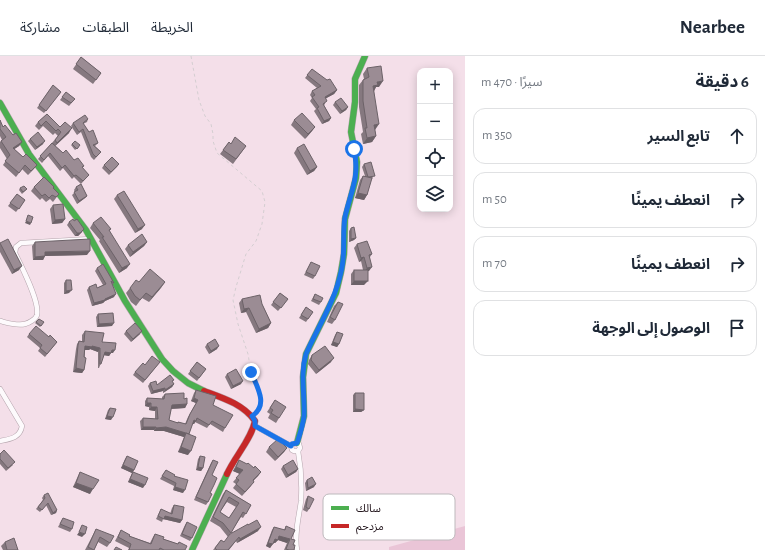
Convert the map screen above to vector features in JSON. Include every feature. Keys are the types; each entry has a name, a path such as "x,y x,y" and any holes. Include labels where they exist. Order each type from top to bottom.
{"street":[{"path":"298,451 296,452 292,450 302,426 304,415 303,364 306,354 336,292 341,272 344,254 345,220 356,178 357,162 351,132 355,102 355,79 365,56"},
{"path":"0,103 28,154 86,230 125,301 162,359 173,371 188,383 243,408 255,421 255,426 248,440 232,462 192,550"},
{"path":"0,321 12,324 25,324 34,319 37,315 37,307 32,291 15,253 16,247 21,243 91,238"},
{"path":"0,389 22,426 18,436 0,441"},
{"path":"255,426 294,444 298,444 300,448 298,451 301,465 301,499 296,542 298,550"}],"path":[{"path":"191,56 199,100 211,124 214,134 213,141 217,153 262,190 265,202 262,224 256,240 246,254 233,300 238,324 248,354 251,372 260,396 261,407 252,416"}],"shaded area":[{"path":"465,526 465,550 389,550 389,547 414,540 455,540 455,529"}],"building":[{"path":"81,57 101,73 96,80 76,64"},
{"path":"381,66 383,81 377,82 378,85 373,86 379,124 374,125 376,136 367,138 363,101 363,80 369,77 367,68"},
{"path":"312,69 327,80 330,79 337,90 325,97 327,101 323,104 331,118 324,121 317,108 319,107 312,97 315,95 312,91 321,86 307,75"},
{"path":"53,85 61,92 46,111 39,105"},
{"path":"66,92 75,99 71,103 62,97"},
{"path":"341,98 348,107 342,111 335,102"},
{"path":"302,113 315,127 308,134 294,120"},
{"path":"47,114 60,127 65,122 72,128 57,143 55,140 61,132 58,129 56,131 46,121 41,126 38,122"},
{"path":"85,115 88,119 83,123 89,132 93,130 98,143 93,145 101,152 96,157 93,154 83,129 79,132 73,123"},
{"path":"0,120 3,127 5,125 13,135 16,133 22,142 13,148 23,157 26,154 37,165 31,171 25,165 19,173 5,161 10,155 1,141 6,137 0,129"},
{"path":"38,132 45,141 37,147 30,139"},
{"path":"235,137 246,146 236,159 223,150 229,142 231,144"},
{"path":"75,141 80,145 77,149 72,144"},
{"path":"52,143 63,153 66,150 74,160 78,158 84,166 82,167 89,175 83,181 76,175 74,176 65,165 62,168 50,153 44,160 40,156"},
{"path":"304,144 317,167 310,171 297,148"},
{"path":"112,157 119,164 111,172 104,165"},
{"path":"371,162 375,176 368,177 364,164"},
{"path":"363,176 372,178 367,195 358,193"},
{"path":"44,177 59,194 56,197 52,195 49,198 45,194 42,196 34,187"},
{"path":"81,184 87,196 79,201 74,192 78,190 76,187"},
{"path":"24,186 27,189 23,192 20,188"},
{"path":"124,191 145,225 138,229 117,195"},
{"path":"17,194 25,200 19,209 10,203"},
{"path":"63,204 65,219 55,220 53,205"},
{"path":"28,215 33,217 31,223 26,221"},
{"path":"101,217 111,229 109,230 130,264 122,268 102,237 104,237 93,223"},
{"path":"73,219 74,221 77,219 84,229 80,233 77,233 69,222"},
{"path":"354,227 356,238 351,239 351,228"},
{"path":"142,234 147,242 133,252 128,245"},
{"path":"8,239 22,266 14,270 0,243"},
{"path":"90,239 90,251 45,252 45,256 35,257 35,242"},
{"path":"367,241 372,254 369,255 372,267 367,268 364,257 361,258 357,244"},
{"path":"311,262 320,266 315,276 306,272"},
{"path":"103,264 114,283 111,281 116,294 105,300 94,303 89,287 96,284 97,288 106,284 97,268"},
{"path":"150,269 165,282 152,297 146,293 140,300 135,296 130,288 136,280 139,282"},
{"path":"354,270 368,270 368,281 354,281"},
{"path":"66,280 71,280 72,290 66,291"},
{"path":"280,293 288,299 281,308 273,302"},
{"path":"315,294 323,298 321,302 313,299"},
{"path":"260,295 262,304 271,323 259,329 249,308 244,309 242,299"},
{"path":"338,302 343,304 335,320 330,317"},
{"path":"306,307 313,312 308,319 301,315"},
{"path":"113,313 114,323 99,324 98,314"},
{"path":"39,319 44,322 41,326 36,322"},
{"path":"135,323 142,331 133,339 126,331"},
{"path":"36,326 49,337 50,335 57,342 47,354 40,348 42,345 29,334"},
{"path":"85,331 104,333 102,342 116,343 115,350 112,350 111,353 105,352 101,364 100,348 85,346 84,357 86,358 84,370 76,368 78,345 79,341 84,342"},
{"path":"337,332 343,334 339,344 333,342"},
{"path":"215,339 219,346 211,351 207,344"},
{"path":"325,346 334,358 319,370 311,360 312,355"},
{"path":"152,356 160,362 145,380 135,372 143,363 145,365"},
{"path":"197,362 206,369 199,378 190,371"},
{"path":"236,369 243,381 233,386 227,374"},
{"path":"170,375 174,380 172,381 174,384 165,390 165,388 153,391 150,383 156,381 157,385"},
{"path":"196,390 216,396 213,405 233,415 225,428 212,421 209,425 197,418 196,421 194,420 189,434 166,427 143,427 143,418 158,419 157,407 151,407 151,403 147,403 147,398 164,399 165,394 184,393 184,399 187,398 187,404 172,405 169,420 186,424 198,400 194,398"},
{"path":"355,393 364,393 364,410 355,409"},
{"path":"275,400 286,407 279,418 271,413 273,410 270,408"},
{"path":"110,408 116,409 113,417 107,416"},
{"path":"186,433 196,437 191,451 181,447"},
{"path":"278,439 287,448 278,457 269,447"},
{"path":"4,450 15,462 8,468 0,459 0,454"},
{"path":"127,456 138,461 134,470 123,465"},
{"path":"200,456 205,457 203,468 198,467"},
{"path":"213,460 218,462 212,475 217,478 210,493 212,494 208,502 196,497"},
{"path":"239,460 247,464 248,463 254,468 255,466 261,472 253,480 254,482 245,492 236,484 239,480 236,478 243,470 236,467"},
{"path":"293,460 298,469 288,475 283,466"},
{"path":"166,470 175,475 174,476 188,480 185,490 175,487 176,483 162,476"},
{"path":"80,472 99,480 93,489 76,483"},
{"path":"133,472 148,478 145,485 130,479"},
{"path":"312,477 316,484 308,488 307,480"},
{"path":"226,490 251,505 246,514 243,512 231,533 223,523 213,517","holes":["229,497 239,503 229,518 220,512"]},
{"path":"48,493 57,510 53,513 48,503 42,510 38,507 45,498 44,495"},
{"path":"308,496 314,499 309,509 306,507"},
{"path":"174,505 184,507 182,520 165,516 164,519 158,516 161,509 172,514"},
{"path":"63,518 74,522 72,529 60,524"},
{"path":"257,520 261,527 240,539 239,537 228,550 217,550 215,548 221,540 224,542 230,534"},
{"path":"187,522 197,527 192,538 182,534"},
{"path":"82,525 87,527 85,534 79,532"},
{"path":"286,526 295,530 291,539 295,540 293,545 295,545 294,550 286,549 290,539 279,536 278,540 275,539 273,544 268,543 274,527 285,530"},
{"path":"96,529 114,536 110,543 100,537 94,550 88,547"},
{"path":"121,530 130,535 129,536 151,544 155,534 164,537 163,539 178,544 179,542 187,546 185,550 164,550 160,548 159,550 129,550 131,544 118,537"},
{"path":"14,538 18,550 7,550 5,542"},
{"path":"116,547 122,550 114,550"}],"traffic: fast":[{"path":"297,443 304,416 303,377 306,354 336,293 341,272 344,254 345,219 356,178 357,162 351,132 355,102 355,79 365,56"},
{"path":"0,103 29,154 86,230 125,301 162,359 173,371 188,383 204,391"},
{"path":"192,550 227,474"}],"traffic: jam":[{"path":"204,391 239,406 255,421 250,435 227,474"}],"route":[{"path":"251,372 260,392 261,400 261,407 252,416 255,421 255,426 291,446 294,443 297,443 304,415 303,364 306,354 336,292 341,272 344,254 345,220 356,178 357,162 354,149"}]}
